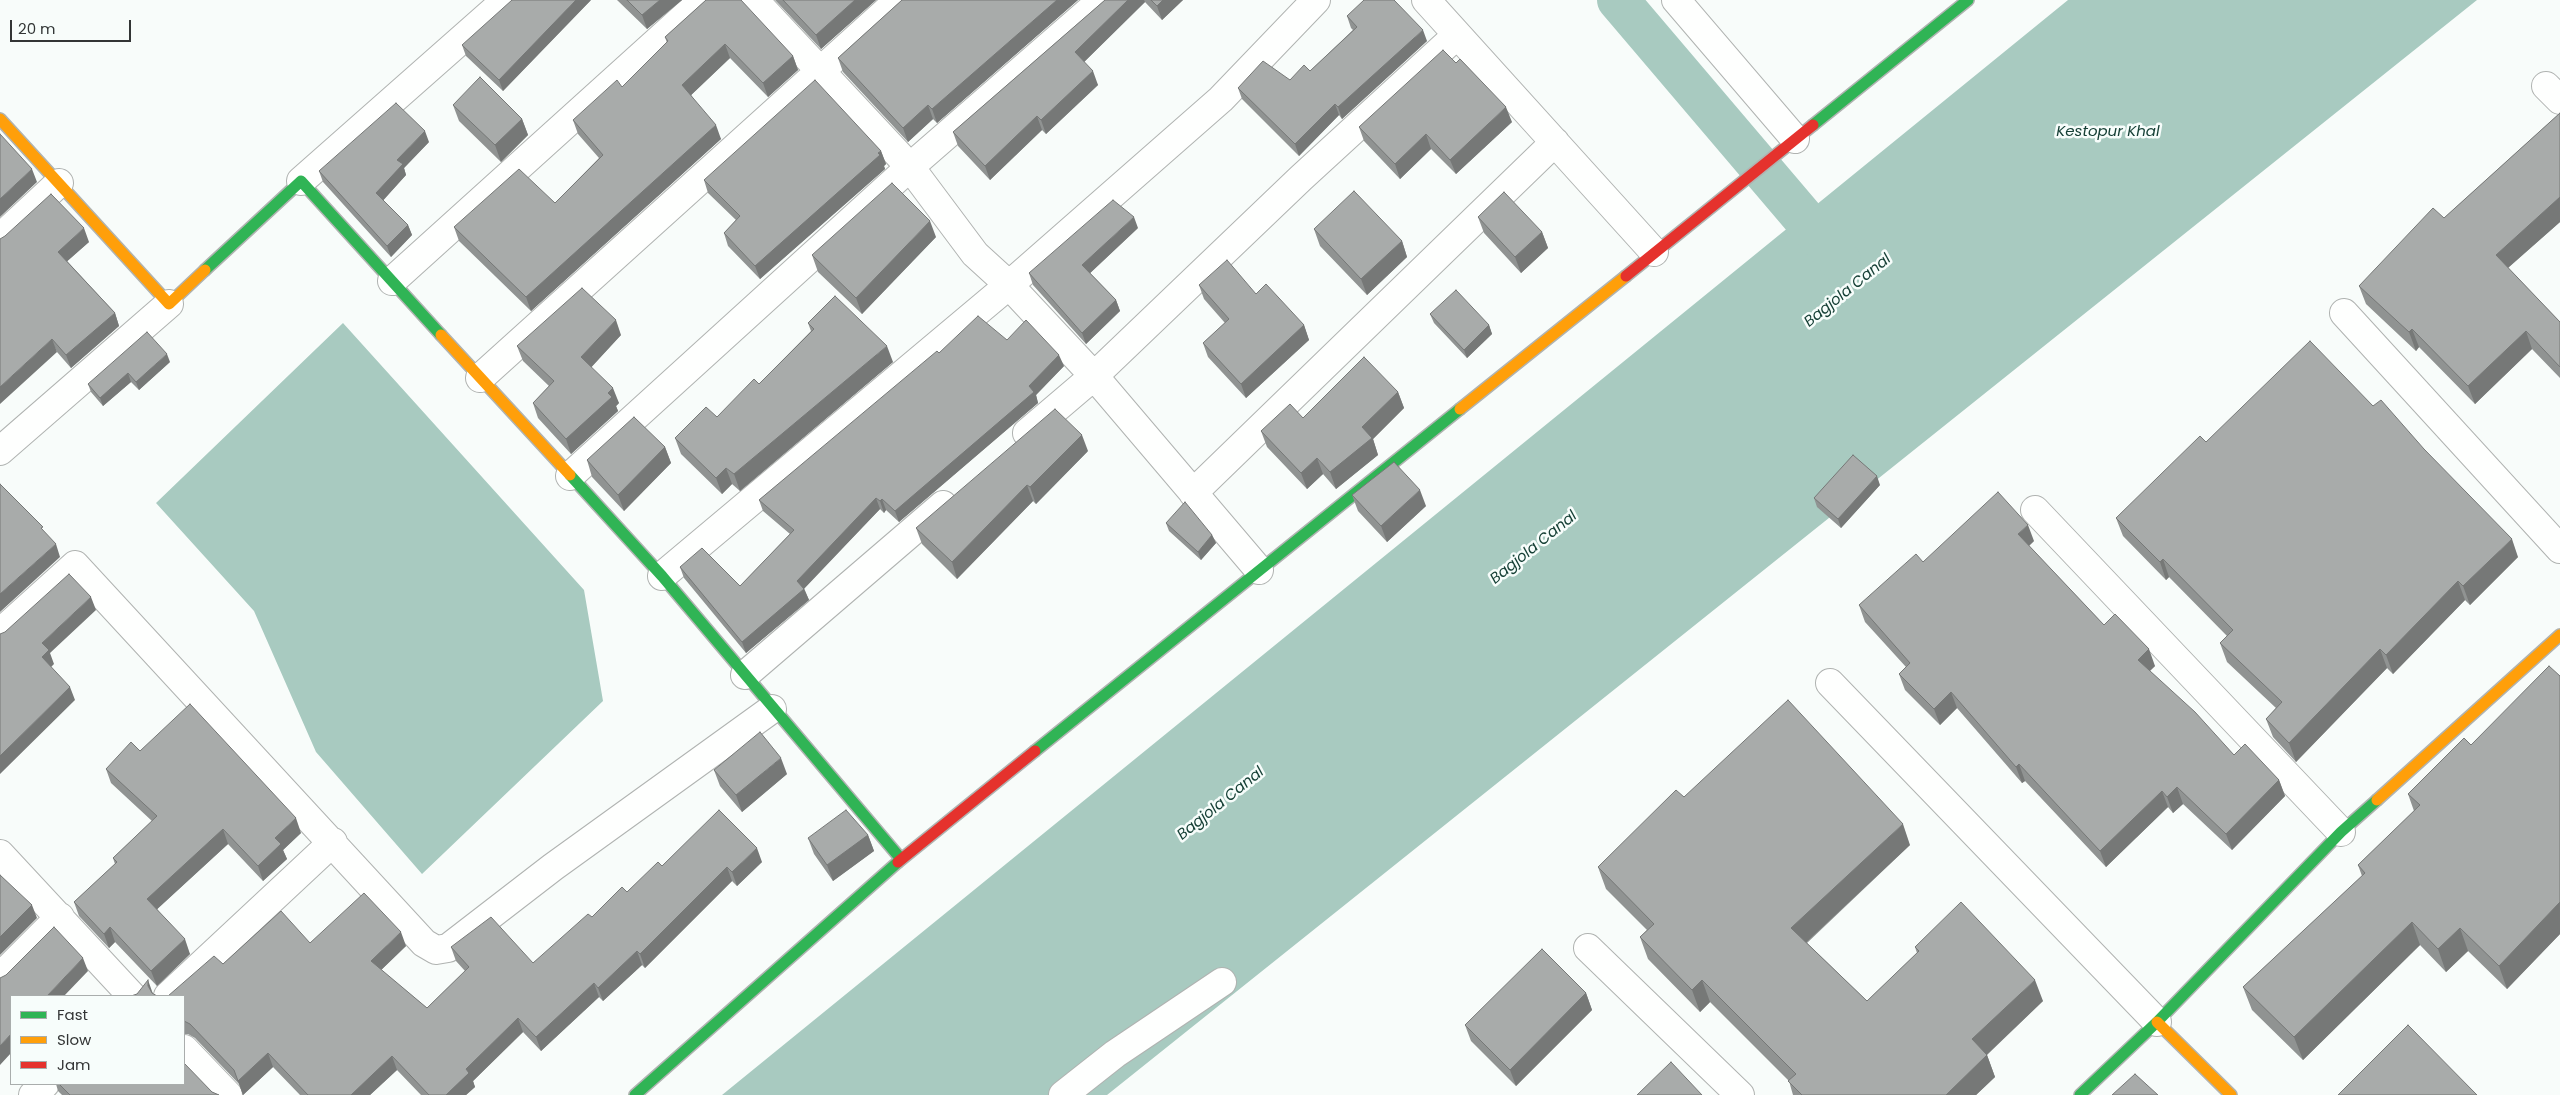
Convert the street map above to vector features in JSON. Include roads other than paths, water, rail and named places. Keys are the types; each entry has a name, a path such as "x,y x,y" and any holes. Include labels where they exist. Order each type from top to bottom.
{"street":[{"path":"0,451 168,304 301,181 506,0"},
{"path":"392,281 703,0"},
{"path":"754,0 910,168 975,254 1009,285 1094,376 1259,570"},
{"path":"480,378 899,0"},
{"path":"570,476 910,168 1102,0"},
{"path":"662,576 1009,285 1222,98 1316,0"},
{"path":"1426,0 1654,252"},
{"path":"1676,0 1795,139"},
{"path":"635,1095 901,859 1968,0"},
{"path":"1010,448 1094,376 1301,178 1457,35"},
{"path":"0,119 168,304"},
{"path":"1193,493 1555,142"},
{"path":"301,181 662,576 772,709 901,859"},
{"path":"0,238 59,183"},
{"path":"2344,313 2560,549"},
{"path":"745,675 965,487"},
{"path":"2035,510 2341,832"},
{"path":"0,633 75,565 333,842 424,943 436,950 448,948 553,867 772,709"},
{"path":"2080,1095 2157,1022 2341,832 2557,644"},
{"path":"1830,683 2157,1022 2230,1095"},
{"path":"169,995 333,842"},
{"path":"0,854 131,995"},
{"path":"0,977 60,918"},
{"path":"1588,948 1740,1095"},
{"path":"1063,1095 1115,1054 1222,982"},
{"path":"185,1050 216,1091"},
{"path":"33,1095 44,1085"}],"water":[{"name":"Kestopur Khal","path":"2068,0 2477,0 1107,1095 722,1095"},
{"path":"343,323 584,590 603,701 422,874 316,752 254,611 156,503"}],"waterway":[{"path":"1618,0 1840,261"}],"water label":[{"name":"Bagjola Canal","path":"1848,291"},
{"name":"Bagjola Canal","path":"1534,548"},
{"name":"Bagjola Canal","path":"1221,804"}]}
